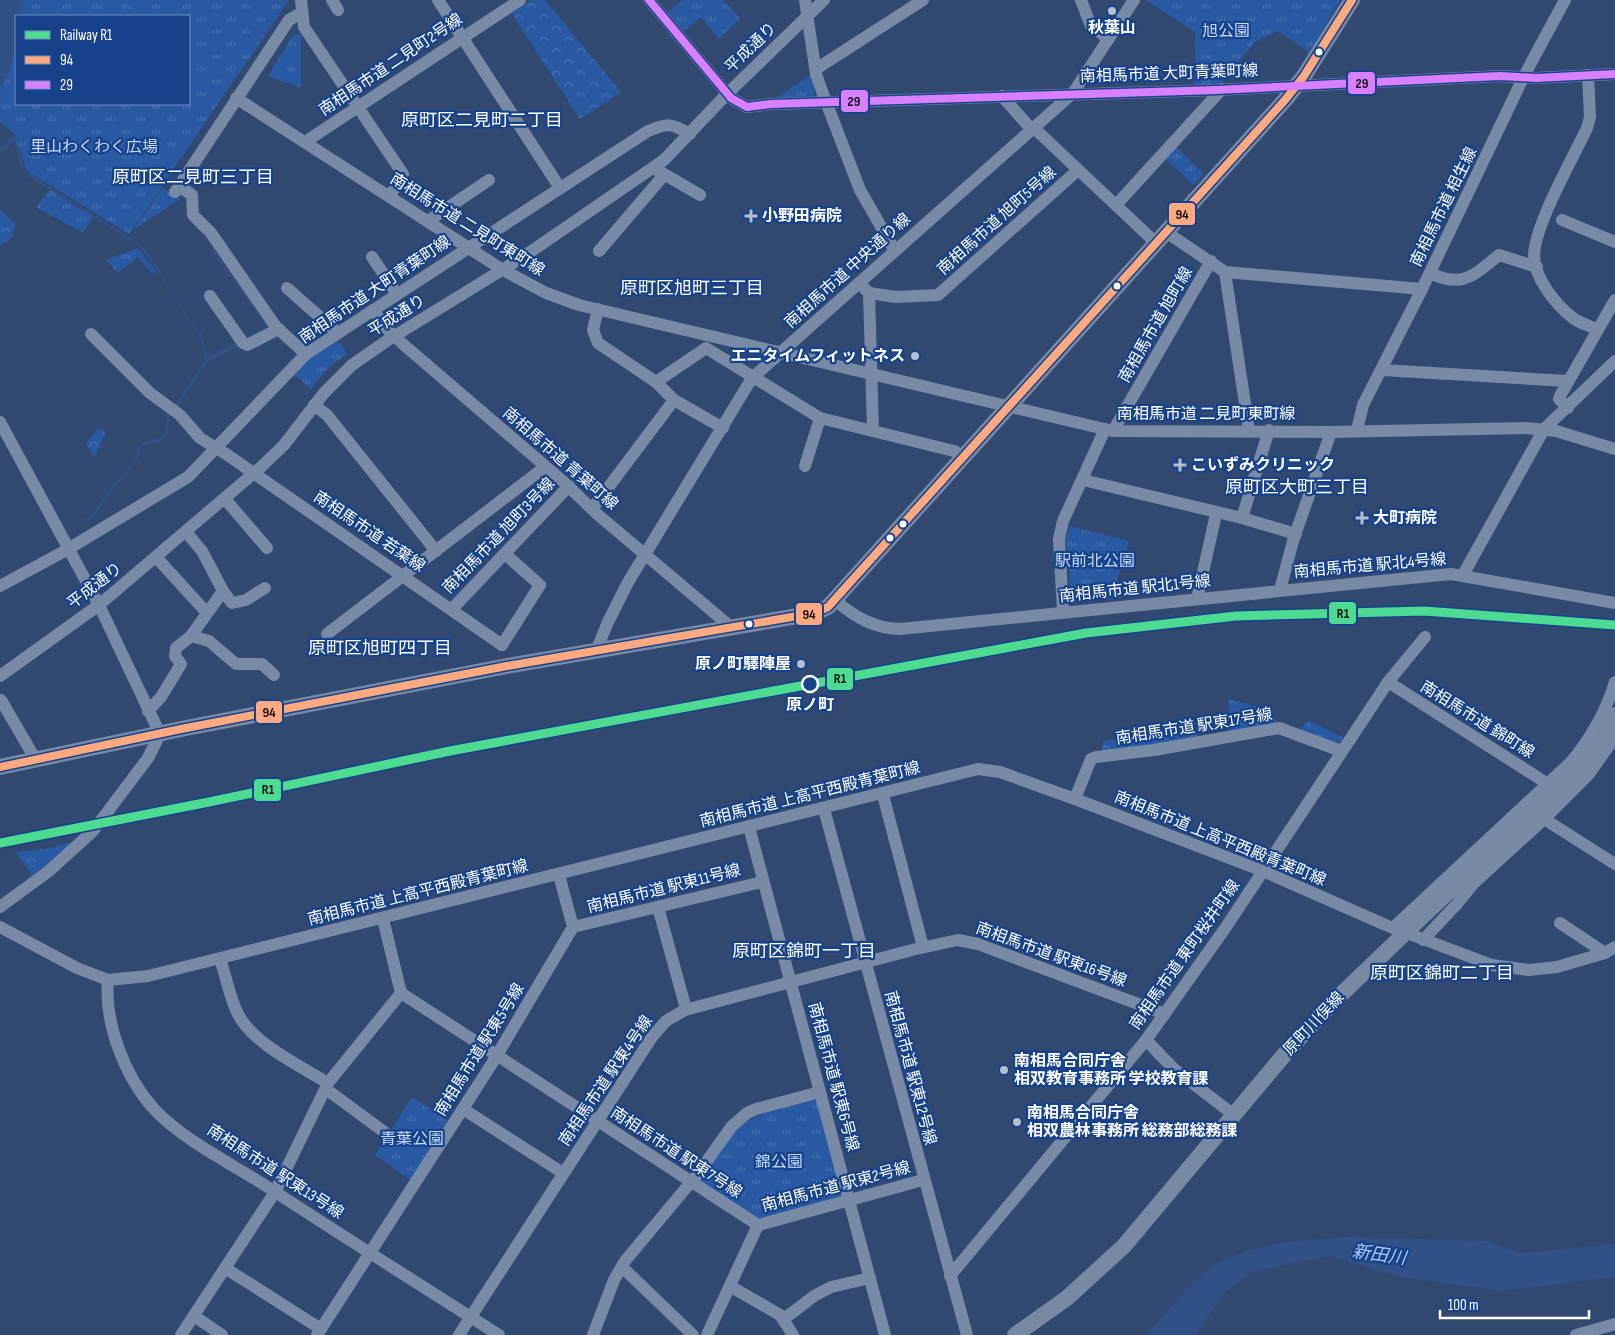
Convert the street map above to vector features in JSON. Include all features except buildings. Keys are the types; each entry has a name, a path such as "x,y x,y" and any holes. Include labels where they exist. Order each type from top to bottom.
{"main road":[{"path":"0,767 507,666 815,613 836,601 1296,86 1352,0"},
{"name":"原町川俣線","path":"1015,1335 1067,1298 1124,1246 1264,1077 1399,930 1426,913 1577,772 1602,740 1615,715"}],"street":[{"path":"301,0 304,27 309,36 403,174 390,196"},
{"path":"438,0 560,188"},
{"name":"南相馬市道 二見町2号線","path":"306,142 520,0"},
{"path":"649,0 727,94"},
{"path":"805,0 816,69 826,103 860,190 895,250"},
{"name":"平成通り","path":"0,676 99,605 225,499 284,445 314,406 352,365 394,336 503,270 659,171 727,94 824,0"},
{"path":"816,69 923,0"},
{"path":"1081,0 1091,26 1109,39"},
{"name":"南相馬市道 中央通り線","path":"596,651 617,604 645,554 752,378 1073,94 1134,0"},
{"name":"南相馬市道 相生線","path":"1358,430 1363,405 1430,273 1524,76 1565,0"},
{"path":"301,13 289,20 177,190 192,195 193,216 211,233 278,329 306,354"},
{"name":"南相馬市道 大町青葉町線","path":"727,94 747,107 1615,74"},
{"path":"1588,75 1590,117 1588,128 1542,224 1534,255 1537,267 1551,296 1574,319 1597,330"},
{"path":"1116,206 1222,89"},
{"path":"1002,96 1033,129 1116,206 1161,238 1212,261 1225,272 1422,289"},
{"name":"南相馬市道 二見町東町線","path":"236,98 503,270 554,296 708,342 782,352 1109,430 1332,432 1358,430 1544,429 1615,449"},
{"name":"南相馬市道 大町青葉町線","path":"0,586 68,549 182,481 216,449 306,354 338,332 656,128 675,125 690,134"},
{"name":"南相馬市道 旭町5号線","path":"869,294 896,297 938,295 1078,170"},
{"path":"599,251 659,171 700,195"},
{"path":"428,221 490,180"},
{"path":"1562,220 1615,242"},
{"path":"1430,273 1458,281 1473,277 1498,255 1537,267"},
{"path":"372,257 397,294"},
{"name":"南相馬市道 旭町線","path":"1064,612 1059,539 1063,521 1109,430 1212,261"},
{"path":"1225,272 1249,430"},
{"path":"859,282 869,294 873,431"},
{"path":"287,288 338,332"},
{"path":"210,296 242,342 278,329"},
{"path":"1568,408 1559,399 1615,300"},
{"path":"598,309 593,330 598,343 656,382 674,400 723,428"},
{"name":"南相馬市道 青葉町線","path":"373,310 394,336 569,486 592,509 731,627"},
{"name":"南相馬市道 若葉線","path":"91,334 150,393 180,415 200,438 405,576 502,645"},
{"path":"656,382 708,342 752,378 820,418 954,451 964,457"},
{"path":"1463,575 1544,429 1615,361"},
{"path":"1382,370 1568,381"},
{"path":"592,509 674,400"},
{"path":"314,406 327,415 436,551"},
{"path":"805,466 820,418"},
{"path":"0,422 99,605 160,734 148,758 93,831 49,871 0,907"},
{"path":"1242,518 1269,430"},
{"path":"1280,590 1296,534 1332,432"},
{"path":"327,634 545,467"},
{"path":"1083,480 1216,514 1242,518 1296,534"},
{"name":"南相馬市道 旭町3号線","path":"452,609 569,486"},
{"path":"225,499 267,548"},
{"path":"1197,599 1216,514"},
{"path":"186,532 202,551 232,603 246,600 265,588"},
{"path":"505,554 540,585 502,645 507,666"},
{"path":"156,557 207,613"},
{"name":"南相馬市道 駅北4号線","path":"1280,590 1435,575 1463,575 1615,603"},
{"path":"148,711 161,697 180,664 174,656 176,648 191,636 224,590"},
{"name":"南相馬市道 駅北1号線","path":"836,601 864,622 889,628 1280,590"},
{"path":"191,636 209,641 236,664 262,664 274,675"},
{"name":"南相馬市道 東町桜井町線","path":"950,1276 1166,1014 1388,682 1425,637"},
{"name":"南相馬市道 錦町線","path":"1388,682 1548,784"},
{"path":"1399,930 1526,807 1584,747 1599,722 1615,682"},
{"path":"1,700 36,760"},
{"name":"南相馬市道 駅東17号線","path":"1075,799 1091,759 1096,757 1154,750 1279,728 1341,751"},
{"path":"1423,940 1474,883 1589,774 1615,737"},
{"name":"南相馬市道 上高平西殿青葉町線","path":"0,927 71,965 108,980 148,976 978,770 1000,772 1075,799 1263,871 1423,940 1492,965 1510,969 1557,968 1610,950"},
{"path":"883,794 924,947"},
{"name":"南相馬市道 駅東12号線","path":"824,809 923,1180 967,1335"},
{"path":"1542,818 1615,864"},
{"name":"南相馬市道 駅東6号線","path":"749,827 762,882 870,1278 883,1334"},
{"path":"559,875 573,928"},
{"name":"南相馬市道 駅東11号線","path":"573,928 762,882"},
{"path":"658,907 686,1010"},
{"path":"181,1335 275,1192 327,1086 401,993 384,918"},
{"path":"1560,923 1610,950"},
{"name":"南相馬市道 駅東5号線","path":"319,1332 497,1056 573,928"},
{"name":"南相馬市道 駅東16号線","path":"865,962 958,940 973,942 1166,1014"},
{"path":"220,959 237,1012 246,1027 257,1038 327,1086 387,1134"},
{"name":"南相馬市道 駅東4号線","path":"458,1335 652,1037 666,1021 686,1010 865,962"},
{"name":"南相馬市道 駅東13号線","path":"108,980 107,991 119,1050 128,1071 147,1100 176,1128 500,1335"},
{"name":"南相馬市道 駅東7号線","path":"401,993 758,1225"},
{"path":"1146,1040 1174,1069 1234,1115"},
{"path":"596,1334 622,1267 644,1237 691,1182 732,1126 747,1113 820,1092"},
{"path":"463,1109 563,1173"},
{"name":"南相馬市道 駅東2号線","path":"707,1335 758,1225 923,1180"},
{"path":"622,1267 693,1335"},
{"path":"225,1268 319,1332"},
{"path":"784,1319 814,1296 831,1287 870,1278"},
{"path":"730,1286 764,1304 784,1319 793,1335"},
{"path":"194,1316 222,1335"},
{"path":"1576,1335 1615,1324"}],"green space":[{"name":"里山わくわく広場","path":"0,0 289,0 129,234 27,171 14,134 0,122"},
{"path":"531,0 545,0 621,92 580,119 510,11"},
{"path":"683,0 723,0 740,18 719,39 701,17 684,31 667,13"},
{"name":"旭公園","path":"1146,0 1340,0 1310,53 1278,31 1255,42 1220,84 1195,85 1195,32"},
{"path":"301,34 301,88 268,76 293,35"},
{"path":"812,74 815,97 775,99"},
{"path":"1175,146 1204,174 1193,185 1164,157"},
{"path":"162,188 180,199 133,230"},
{"path":"50,190 93,217 83,233 36,207"},
{"path":"0,210 15,223 13,237 0,246"},
{"path":"138,248 156,271 153,275 138,257 118,273 106,260"},
{"path":"337,339 347,354 327,369 311,389 293,374 314,354"},
{"path":"98,428 106,433 94,458 86,443"},
{"name":"駅前北公園","path":"1070,526 1129,541 1113,592 1122,598 1075,601 1071,596 1066,539"},
{"path":"1229,699 1273,711 1278,726 1228,733"},
{"path":"1309,720 1344,738 1338,746 1298,732"},
{"path":"1194,730 1200,739 1102,754 1103,741"},
{"path":"73,842 33,877 16,852 46,849"},
{"name":"青葉公園","path":"414,1098 449,1122 414,1178 409,1179 375,1155 411,1099"},
{"name":"錦公園","path":"813,1099 817,1101 843,1197 757,1220 699,1182 737,1126 766,1112"}],"water":[{"path":"0,0 22,0 20,15 15,15 15,44 12,63 0,89"},
{"path":"15,134 24,170 140,244 150,255 187,316 202,335 207,357 267,327 212,251 214,250 271,330 208,362 177,407 174,406 204,362 204,354 198,331 185,316 158,271 138,245 29,177 20,166 14,142 0,155 0,148"},
{"path":"169,411 169,434 160,442 143,446 133,467 116,485 94,517 85,522 84,519 92,515 113,484 132,464 140,445 164,435 166,413"},
{"name":"新田川","path":"1347,1237 1487,1241 1521,1253 1615,1244 1615,1277 1501,1291 1401,1277 1330,1256 1255,1271 1226,1291 1195,1335 1147,1335 1189,1287 1218,1263 1253,1249 1272,1245"}],"rail line":[{"name":"R1","path":"0,843 209,802 450,751 1086,633 1236,616 1424,611 1615,625"}],"transit line":[{"name":"29","path":"649,0 731,98 747,107 771,104 1216,90 1500,76 1536,78 1615,74"},
{"name":"94","path":"0,767 181,729 507,666 815,613 828,607 1285,100 1304,76 1352,0"}],"place":[{"name":"秋葉山","path":"1112,11"},
{"name":"小野田病院","path":"751,216"},
{"name":"エニタイムフィットネス","path":"915,356"},
{"name":"こいずみクリニック","path":"1180,465"},
{"name":"大町病院","path":"1362,518"},
{"name":"原ノ町驛陣屋","path":"801,664"},
{"name":"原ノ町","path":"810,684"},
{"name":"南相馬合同庁舎 相双教育事務所 学校教育課","path":"1004,1070"},
{"name":"南相馬合同庁舎 相双農林事務所 総務部総務課","path":"1017,1122"}],"district":[{"name":"原町区二見町二丁目","path":"482,120"},
{"name":"原町区二見町三丁目","path":"193,177"},
{"name":"原町区旭町三丁目","path":"692,288"},
{"name":"原町区大町三丁目","path":"1297,487"},
{"name":"原町区旭町四丁目","path":"380,648"},
{"name":"原町区錦町一丁目","path":"804,951"},
{"name":"原町区錦町二丁目","path":"1442,973"}]}
